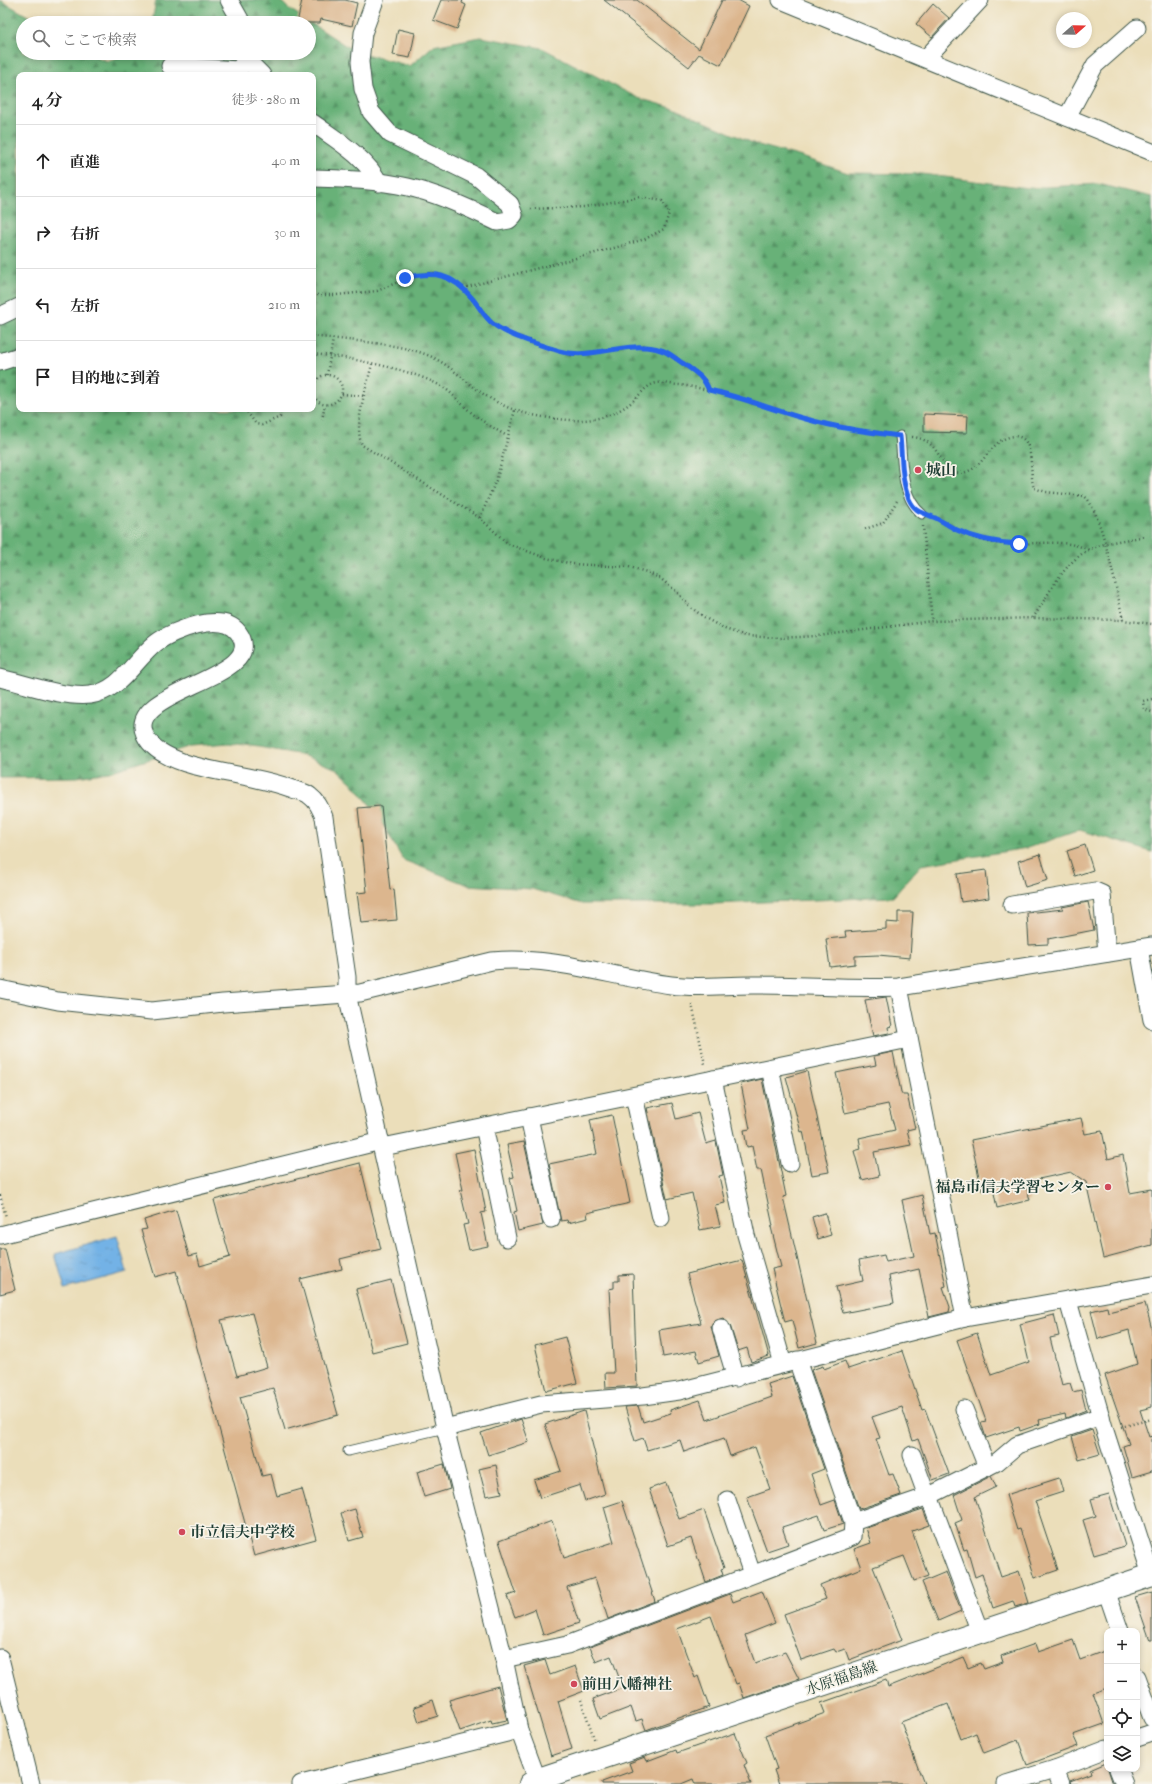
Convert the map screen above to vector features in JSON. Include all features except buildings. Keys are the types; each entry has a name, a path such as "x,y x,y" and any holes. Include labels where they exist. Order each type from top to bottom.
{"main road":[{"name":"水原福島線","path":"535,1783 601,1758 1151,1575"}],"street":[{"path":"229,0 238,16"},
{"path":"316,178 407,186 425,191 497,222 503,222 514,215 513,209 501,195 476,176 390,134 371,112 363,89 360,62 363,33 375,0"},
{"path":"781,0 926,58 1152,152"},
{"path":"926,58 980,0"},
{"path":"1067,117 1095,65 1137,28"},
{"path":"170,66 239,70 245,60"},
{"path":"250,60 260,72"},
{"path":"316,125 348,148 375,175 379,183"},
{"path":"0,316 16,308"},
{"path":"0,362 16,357"},
{"path":"0,678 65,694 90,695 117,683 156,643 167,637 205,623 222,622 234,628 242,642 242,654 233,665 185,688 151,710 143,722 144,732 148,741 161,753 183,762 285,786 309,795 318,804 328,834 347,977 347,994 446,1428 504,1659 519,1730 535,1783"},
{"path":"1012,905 1095,891 1102,894 1107,954"},
{"path":"0,989 58,1001 152,1012 223,1003 360,993 492,961 507,960 535,960 630,979 689,986 804,985 865,988 899,987 1146,947 1152,1020"},
{"path":"899,987 965,1318"},
{"path":"5,1234 382,1144 484,1126 909,1039"},
{"path":"770,1068 790,1162"},
{"path":"504,1659 568,1645 852,1537 853,1522 790,1362 746,1235 710,1080"},
{"path":"634,1096 661,1218"},
{"path":"529,1117 552,1219"},
{"path":"484,1126 507,1238"},
{"path":"446,1428 541,1404 643,1396 680,1391 736,1378 790,1362 888,1340 965,1318 1152,1285"},
{"path":"1068,1301 1103,1424 1151,1575"},
{"path":"721,1328 736,1378"},
{"path":"964,1409 987,1467"},
{"path":"853,1522 929,1496 997,1462 1017,1445 1103,1424"},
{"path":"912,1455 980,1632"},
{"path":"727,1500 752,1574"},
{"path":"1106,1590 1119,1628"},
{"path":"0,1658 31,1784"},
{"path":"1140,1685 1152,1718"},
{"path":"301,1784 519,1730"},
{"path":"1140,1737 1152,1733"},
{"path":"1006,1784 1058,1777 1104,1751"},
{"path":"1119,1772 1124,1784"}],"lane":[{"path":"900,436 906,490 910,500 922,514"},
{"path":"348,1451 446,1428"}],"path":[{"path":"463,288 645,239 664,229 668,213 662,202 640,197 584,207 540,210 513,209"},
{"path":"316,295 336,295 376,291 405,278 434,273 450,279 463,288 491,322 509,334 571,355 642,346 662,350 697,373 705,381 709,390"},
{"path":"316,336 391,347 425,354 453,369 493,400 515,410 542,416 587,421 608,416 632,402 647,387 658,383 709,390 732,395 806,419 859,431 916,437 929,443 938,451 947,468 958,473 974,469 996,446 1005,439 1011,437 1022,440 1026,442 1030,450 1030,469 1034,488 1046,492 1078,495 1089,499 1094,507 1105,545 1123,620"},
{"path":"327,375 333,339"},
{"path":"316,354 372,364 406,372 434,383 447,390 481,420 508,436"},
{"path":"372,364 358,437 362,445 480,518 508,544 546,558 573,564 629,567 647,572 661,579 690,607 725,629 746,636 779,638 818,636 932,621 1033,618 1123,620 1152,624"},
{"path":"316,380 321,376 334,376 342,387 342,394 334,403 326,404 316,399"},
{"path":"342,394 365,396"},
{"path":"322,420 326,404"},
{"path":"480,518 497,478 515,410"},
{"path":"247,412 253,421 262,425 280,417 281,412"},
{"path":"865,529 882,523 906,490"},
{"path":"932,621 922,514 933,516 957,530 986,541 997,543 1076,544 1089,550"},
{"path":"1033,618 1067,569 1079,556 1089,550 1105,545 1145,536"},
{"path":"1152,699 1143,701 1144,709 1152,712"},
{"path":"689,986 710,1080"},
{"path":"0,1195 5,1234"},
{"path":"1103,1424 1152,1419"},
{"path":"581,1700 601,1758"}],"green space":[{"path":"0,0 28,16 16,16 16,60 316,60 316,26 354,51 410,66 433,46 481,37 542,48 638,98 676,109 755,144 802,157 848,173 922,174 1028,188 1098,184 1152,197 1152,852 1080,830 1027,848 921,865 893,897 712,904 582,904 532,889 468,885 403,860 376,812 352,783 337,769 302,755 229,743 192,746 109,772 77,777 0,778"},
{"path":"156,0 280,0 288,8 300,16 153,16"}],"water":[{"path":"117,1236 127,1272 65,1289 55,1254"}],"place":[{"name":"城山","path":"918,470"},
{"name":"福島市信夫学習センター","path":"1108,1187"},
{"name":"市立信夫中学校","path":"182,1532"},
{"name":"前田八幡神社","path":"574,1684"}],"route":[{"path":"405,278 434,273 450,279 463,288 491,322 509,334 571,355 642,346 662,350 697,373 705,381 709,390 732,395 806,419 859,431 900,436 906,490 913,506 917,510 922,514 933,516 957,530 981,540 997,543 1019,544"}]}
